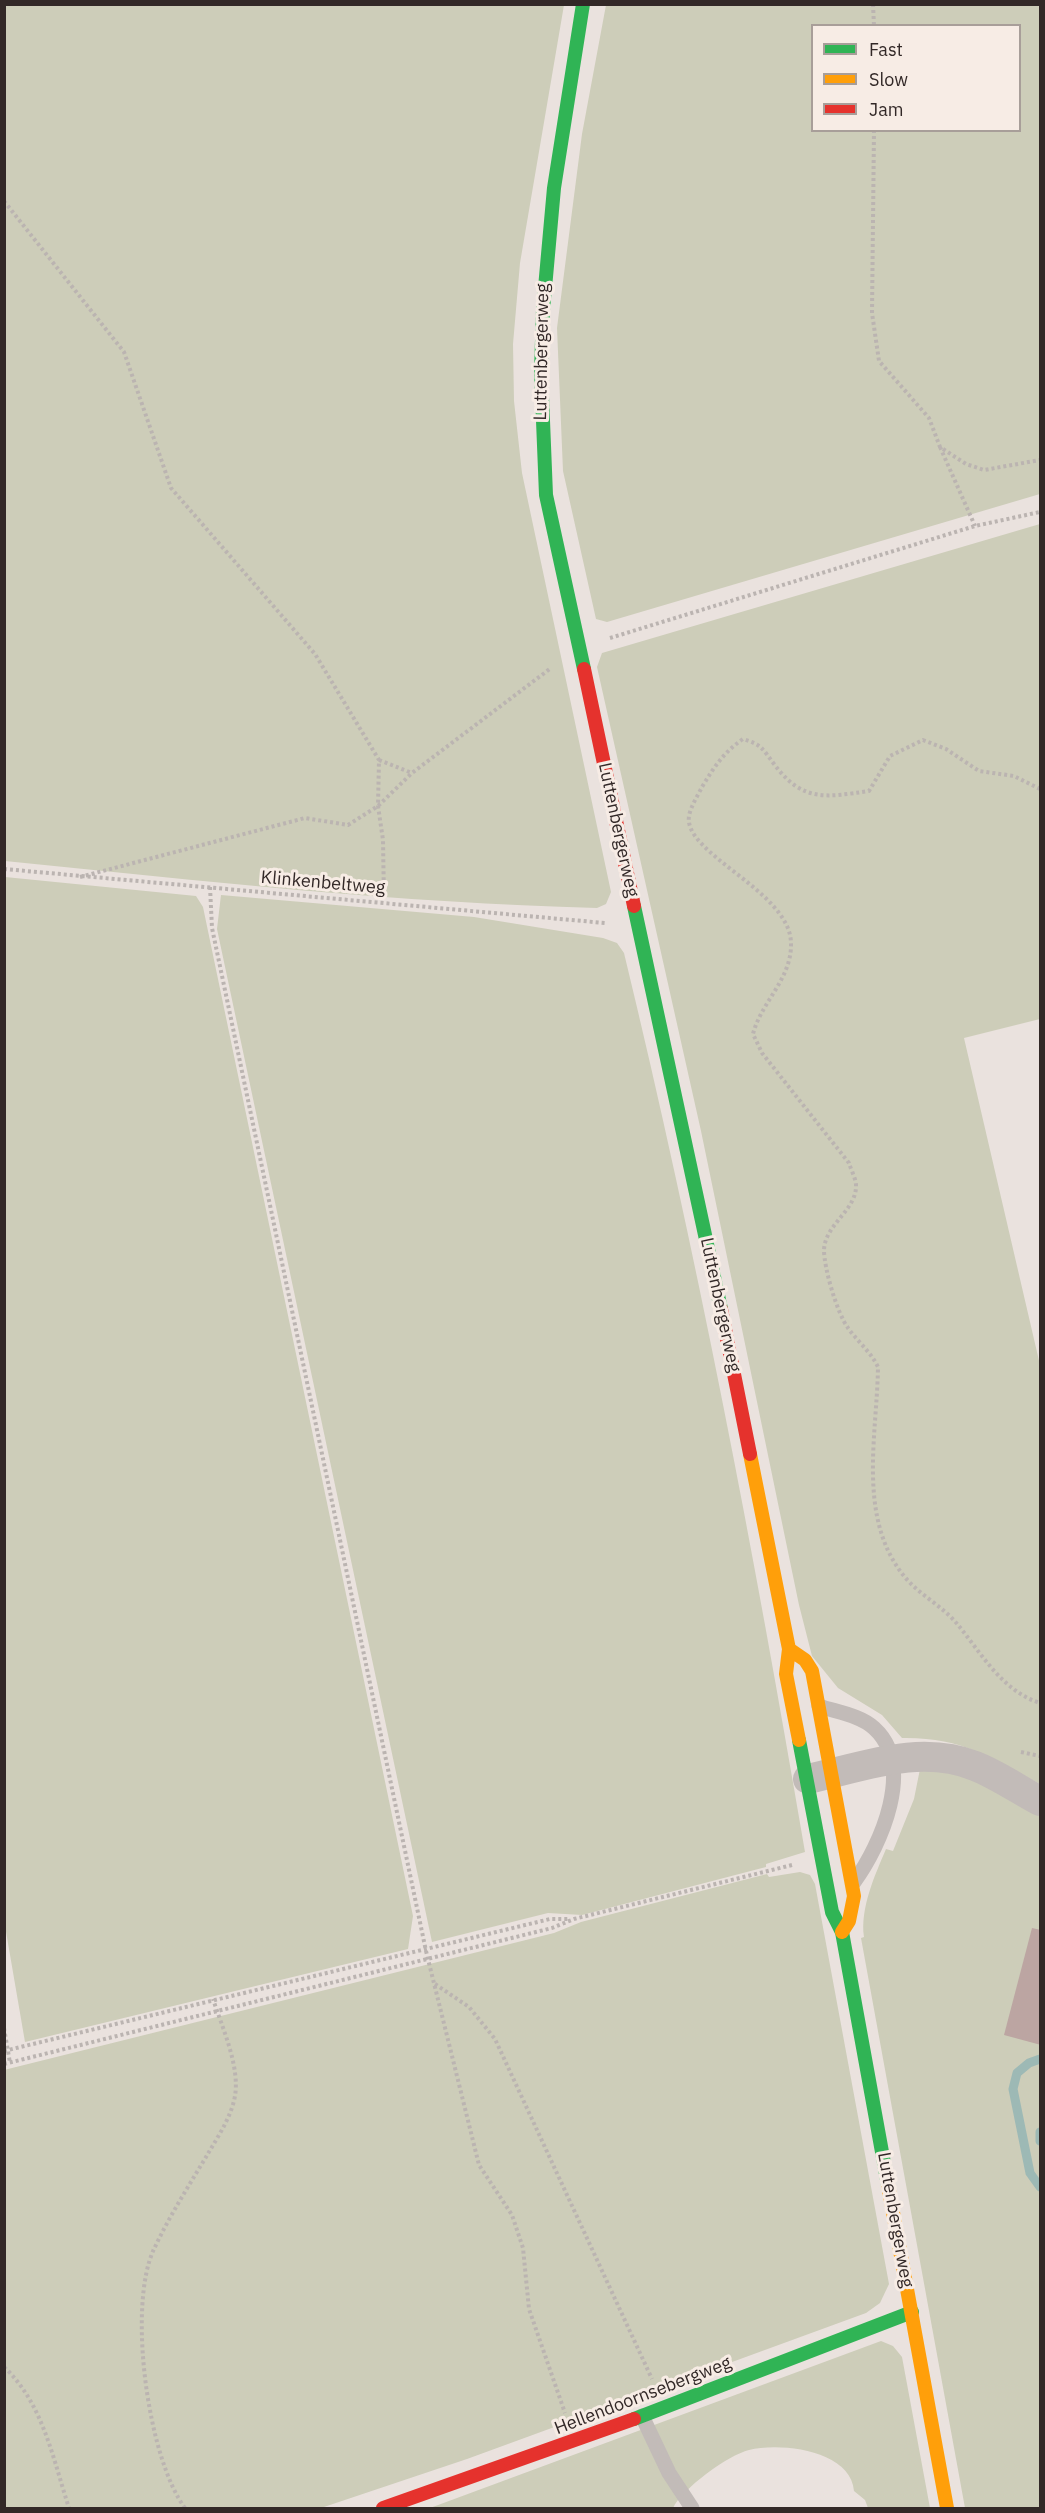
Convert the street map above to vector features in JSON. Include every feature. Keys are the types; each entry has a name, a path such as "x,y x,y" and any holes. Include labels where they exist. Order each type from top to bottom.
{"street":[{"name":"Luttenbergerweg","path":"583,4 556,162 542,286 540,437 546,495 724,1322 789,1649 786,1674 852,1884 853,1909 842,1932"},
{"name":"Luttenbergerweg","path":"789,1649 809,1666 819,1706 822,1858 832,1912 842,1932 947,2508"},
{"path":"820,1777 892,1759 924,1756 960,1761 976,1766 1041,1801"},
{"name":"Hellendoornsebergweg","path":"383,2508 575,2442 912,2312"}],"lane":[{"path":"819,1706 858,1718 874,1728 886,1743 892,1759 892,1799 879,1838 866,1866 852,1884"},
{"path":"642,2416 669,2473 692,2508"}],"path":[{"path":"873,4 874,24"},
{"path":"874,132 871,256 874,335 879,361 929,418 975,526"},
{"path":"4,201 124,352 171,488 315,654 379,760 378,806 383,840 384,902"},
{"path":"940,447 966,464 984,470 1041,460"},
{"path":"578,647 975,526 1041,512"},
{"path":"80,877 305,818 348,825 378,806 412,773 539,677"},
{"path":"1041,789 1014,776 979,771 946,749 923,740 890,756 869,791 813,796 793,785 761,745 743,738 728,749 713,767 689,816 691,831 710,852 753,885 771,903 787,927 791,942 782,981 764,1006 753,1034 762,1053 849,1163 856,1185 852,1202 836,1220 824,1247 825,1268 838,1311 846,1326 873,1356 878,1367 872,1451 877,1518 888,1554 906,1578 957,1624 1002,1679 1018,1692 1041,1703"},
{"path":"379,760 412,773"},
{"name":"Klinkenbeltweg","path":"4,869 591,922 639,924"},
{"path":"210,887 212,927 426,1951 479,2165 512,2215 523,2248 529,2309 575,2442"},
{"path":"4,2064 552,1928 574,1919 822,1858"},
{"path":"6,2051 213,1999 426,1951 550,1919 574,1919"},
{"path":"435,1984 470,2007 495,2039 665,2407"},
{"path":"184,2508 172,2492 157,2442 141,2347 142,2299 153,2252 227,2120 236,2095 234,2067 213,1999"},
{"path":"4,2028 6,2051 10,2063"},
{"path":"4,2367 20,2381 36,2406 69,2508"}],"green space":[{"path":"5,4 564,5 520,263 513,344 514,401 522,473 611,892 606,904 597,908 375,896 5,861"},
{"path":"606,5 1040,5 1040,494 607,622 596,619 563,471 557,328 582,134"},
{"path":"1040,524 1040,1019 964,1038 1040,1365 1040,1784 974,1750 941,1741 902,1738 882,1715 838,1688 812,1656 799,1605 701,1131 597,667 602,653"},
{"path":"5,877 196,896 203,907 413,1916 408,1949 25,2042 4,1920"},
{"path":"221,895 474,917 603,938 617,943 624,953 675,1176 722,1401 805,1852 766,1864 766,1867 582,1915 548,1913 432,1942 217,929"},
{"path":"920,1769 955,1772 1040,1811 1040,2508 965,2508 861,1938 864,1937 864,1915 873,1881 886,1849 893,1851 914,1799"},
{"path":"800,1872 810,1875 815,1884 889,2284 880,2303 866,2313 467,2459 321,2508 5,2508 4,2070 554,1933 581,1922 767,1874 769,1877"},
{"path":"881,2341 893,2346 902,2357 930,2508 868,2508 865,2500 854,2491 850,2477 841,2466 812,2452 778,2447 749,2450 730,2458 695,2483 673,2508 430,2508"}],"building":[{"path":"1032,1928 1041,1930 1041,2045 1004,2035"}],"waterway":[{"path":"1040,2059 1029,2063 1017,2073 1013,2089 1030,2173 1040,2187"},
{"path":"1040,2132 1040,2141"}],"traffic: fast":[{"path":"583,4 554,188 543,310 541,371 546,495 584,669"},
{"path":"634,906 721,1309"},
{"path":"799,1740 832,1912 842,1932 888,2185"},
{"path":"634,2419 912,2312"}],"traffic: slow":[{"path":"750,1454 789,1649 786,1674 799,1740"},
{"path":"789,1649 805,1660 812,1671 854,1896 849,1921 842,1932"},
{"path":"888,2185 947,2508"}],"traffic: jam":[{"path":"584,669 634,906"},
{"path":"721,1309 750,1454"},
{"path":"383,2508 634,2419"}]}
